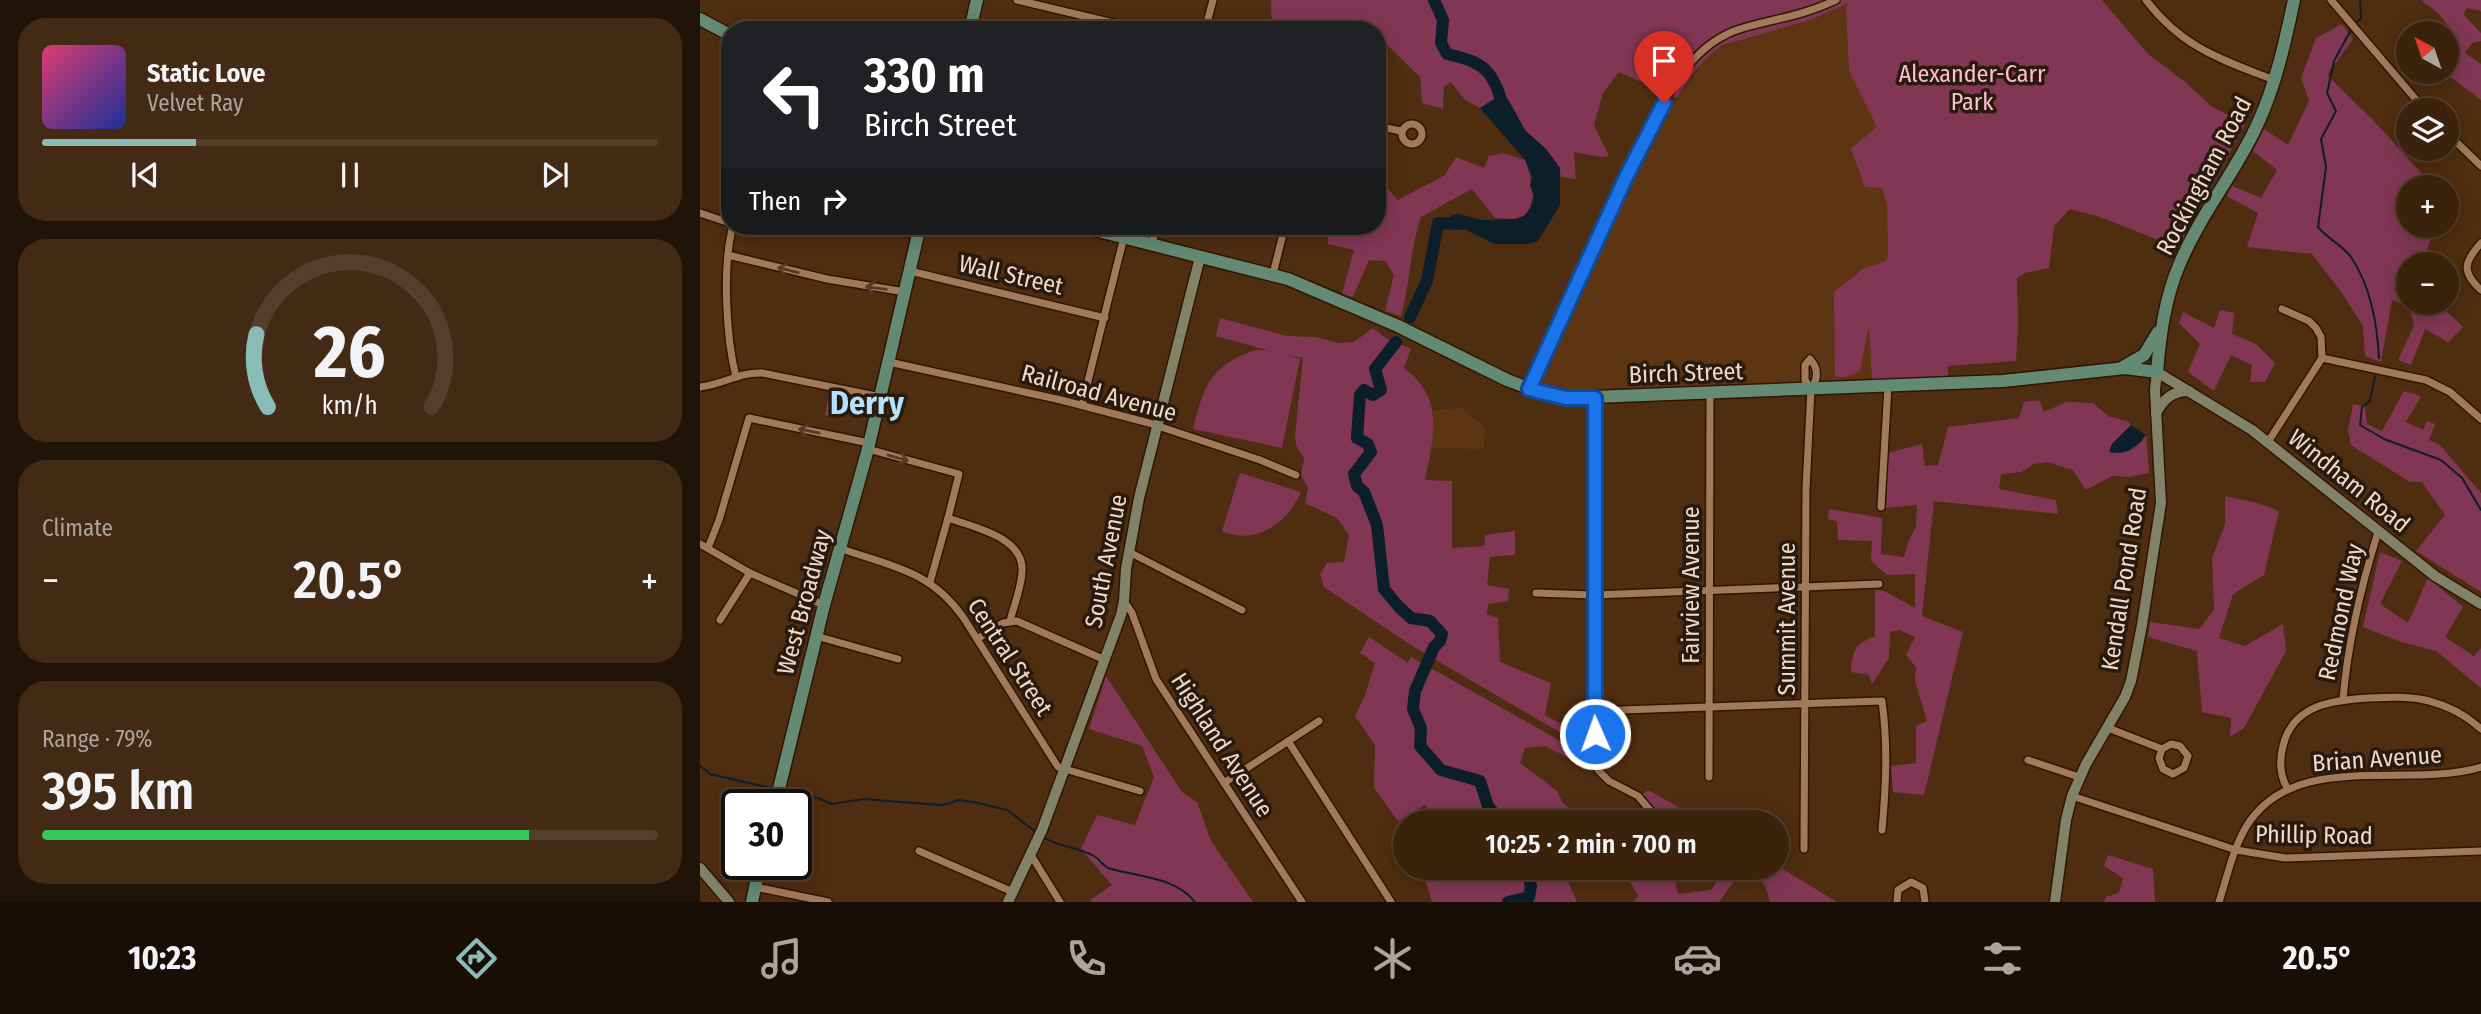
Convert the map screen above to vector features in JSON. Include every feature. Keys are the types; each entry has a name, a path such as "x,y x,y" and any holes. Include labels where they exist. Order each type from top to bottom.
{"main road":[{"path":"972,21 977,0"},
{"name":"Rockingham Road","path":"2157,372 2163,322 2180,261 2206,212 2247,147 2270,97 2294,0"},
{"path":"700,19 721,30"},
{"name":"West Broadway","path":"778,789 839,548 869,446 918,235"},
{"name":"Birch Street","path":"1116,235 1272,274 1355,306 1493,374 1529,389 1566,398 2003,381 2118,368 2157,372"},
{"path":"2118,368 2133,363 2144,355 2163,322"},
{"path":"751,902 757,880"}],"street":[{"path":"1017,0 1105,21"},
{"path":"1207,21 1213,0"},
{"path":"1529,389 1643,142 1664,103 1694,59 1708,44 1732,32 1794,17 1836,0"},
{"path":"2146,0 2161,19 2189,42 2274,80"},
{"path":"2331,0 2415,98"},
{"path":"1386,128 1401,131"},
{"path":"2459,145 2481,166"},
{"path":"700,213 721,220"},
{"path":"730,235 728,309 736,376"},
{"path":"1152,244 1154,235"},
{"path":"1272,274 1283,235"},
{"path":"1082,405 1124,237"},
{"path":"2481,243 2467,265 2470,280 2481,290"},
{"path":"728,255 827,279 905,292"},
{"name":"South Avenue","path":"1010,897 1040,835 1124,601 1129,552 1156,426 1200,257"},
{"name":"Wall Street","path":"909,271 1104,318"},
{"path":"2268,442 2322,359 2321,337 2316,328 2309,321 2282,309"},
{"path":"2322,359 2432,382 2455,396 2481,419"},
{"name":"Railroad Avenue","path":"889,362 1082,405 1156,426 1296,475"},
{"name":"Windham Road","path":"2157,372 2268,442 2435,576 2481,604"},
{"name":"Kendall Pond Road","path":"2055,902 2066,820 2072,796 2079,777 2108,728 2131,681 2159,530 2162,490 2157,372"},
{"path":"700,387 754,373 881,397"},
{"path":"1881,507 1888,386"},
{"name":"Summit Avenue","path":"1804,849 1807,465 1811,389"},
{"path":"2157,413 2171,394 2190,391"},
{"name":"Fairview Avenue","path":"1709,777 1710,393"},
{"path":"1595,398 1593,711 1597,758 1601,775 1638,796 1650,810"},
{"path":"708,548 749,418 869,446 959,474 930,582"},
{"path":"948,518 1001,539 1017,552 1022,572 1010,621"},
{"name":"Redmond Way","path":"2343,699 2357,610 2378,532"},
{"path":"700,544 750,573 824,605"},
{"name":"Central Street","path":"839,548 930,582 955,606 1056,765 1065,769"},
{"path":"1129,552 1242,610"},
{"path":"720,620 750,573"},
{"path":"1536,593 1594,596 1878,584"},
{"name":"Highland Avenue","path":"1124,601 1132,613 1156,679 1302,902"},
{"path":"977,639 1010,621 1033,626 1105,660"},
{"path":"816,636 898,659"},
{"path":"2287,788 2280,764 2283,743 2291,727 2308,710 2343,699 2403,697 2431,701 2460,714 2481,730"},
{"path":"1593,711 1882,701 1887,738 1887,782 1882,830"},
{"path":"1224,783 1319,721"},
{"path":"2108,728 2162,749"},
{"path":"1288,741 1391,902"},
{"path":"2171,744 2183,748 2188,756 2184,768 2173,774 2162,769 2158,758 2162,749 2171,744"},
{"path":"2028,760 2079,777"},
{"name":"Brian Avenue","path":"2218,902 2236,850 2253,818 2287,788 2318,780 2452,773 2481,767"},
{"path":"1065,769 1140,791"},
{"name":"Phillip Road","path":"2072,796 2236,850 2285,859 2481,851"},
{"path":"919,851 1010,897"},
{"path":"1031,855 1060,902"},
{"path":"700,868 729,902"},
{"path":"1897,902 1898,890 1911,882 1923,888 1925,902"},
{"path":"755,887 828,902"}],"shaded area":[{"path":"1854,0 1884,0 1888,256 1868,282 1872,380 1570,394 1534,386 1665,117 1703,62 1712,52 1735,40 1810,20"},
{"path":"1462,408 1485,428 1484,449 1432,448 1434,410"}],"green space":[{"name":"Alexander-Carr Park","path":"1271,0 2102,0 2148,54 2211,106 2245,124 2179,248 2100,217 2070,209 2054,226 2049,268 2025,273 2017,278 2016,361 1948,366 1948,376 1872,380 1869,325 1860,371 1846,377 1835,377 1834,292 1863,269 1885,261 1888,256 1887,204 1882,188 1865,187 1851,149 1877,127 1849,71 1846,7 1849,3 1810,20 1723,45 1703,62 1677,98 1619,72 1603,93 1594,125 1609,156 1574,152 1576,179 1561,177 1556,162 1529,134 1502,95 1480,108 1465,100 1451,82 1444,87 1443,109 1422,103 1420,77 1386,44 1386,21 1272,21"},
{"path":"2421,0 2481,0 2481,11 2467,8 2463,14 2481,33 2481,41 2472,43 2465,53 2481,64 2481,100 2459,83 2459,21 2444,21"},
{"path":"2342,24 2353,39 2327,75 2396,145 2396,161 2410,161 2423,175 2396,175 2396,238 2431,238 2426,252 2396,252 2396,301 2392,300 2381,362 2365,356 2363,326 2312,254 2247,247 2258,213 2227,196 2232,186 2261,198 2277,170 2253,151 2264,129 2288,145 2309,101 2301,78 2316,38"},
{"path":"1503,153 1525,160 1533,193 1530,209 1525,215 1514,219 1495,218 1472,189 1421,217 1414,241 1401,316 1385,311 1394,275 1385,261 1369,260 1353,297 1342,294 1354,250 1328,244 1327,235 1386,235 1386,187 1398,200 1445,175 1456,157 1484,168 1489,156"},
{"path":"2220,310 2234,313 2232,334 2256,344 2275,363 2265,382 2250,382 2252,365 2231,355 2214,391 2188,372 2200,344 2179,323 2183,312 2214,328"},
{"path":"2411,315 2450,315 2463,327 2448,342 2425,329 2411,365 2398,360 2414,326"},
{"path":"1220,318 1287,336 1316,337 1338,343 1354,342 1373,328 1384,337 1411,349 1404,368 1426,392 1433,419 1425,480 1452,481 1452,548 1484,546 1485,535 1515,531 1515,555 1490,557 1487,585 1509,589 1508,601 1488,604 1487,614 1498,618 1500,662 1551,683 1545,715 1588,739 1587,748 1417,649 1324,587 1320,574 1327,563 1344,562 1349,535 1337,518 1305,503 1308,488 1301,475 1304,458 1296,445 1295,435 1303,358 1285,355 1300,359 1282,448 1193,429 1207,386 1220,369 1253,351 1277,353 1216,336"},
{"path":"2404,391 2421,396 2406,422 2423,430 2427,421 2435,424 2429,440 2440,445 2481,493 2481,592 2416,551 2445,515 2422,482 2410,482 2351,445 2348,430 2353,404 2365,407 2367,424 2382,431"},
{"path":"829,392 869,401 865,417 842,412 840,417 825,415"},
{"path":"2039,400 2044,412 2067,402 2093,403 2108,416 2129,422 2131,425 2112,444 2140,443 2146,435 2149,473 2129,477 2112,476 2086,490 2073,470 2047,462 2034,464 2021,472 2001,474 1999,489 2056,500 2058,514 1934,501 1922,616 1963,632 1924,795 1893,792 1891,766 1916,763 1916,726 1927,721 1915,681 1916,667 1906,655 1915,637 1899,630 1890,632 1889,658 1872,684 1869,675 1851,672 1856,649 1875,636 1875,590 1884,591 1915,608 1915,574 1887,575 1871,561 1872,541 1838,540 1837,521 1828,519 1829,509 1882,518 1881,554 1904,557 1916,527 1917,505 1886,508 1888,453 1922,444 1925,466 1938,465 1948,427 2019,418 2024,402"},
{"path":"1240,473 1301,492 1288,513 1269,529 1246,536 1234,535 1222,531"},
{"path":"2225,496 2279,511 2264,575 2233,594 2219,638 2245,646 2283,624 2286,651 2244,728 2230,737 2231,718 2202,712 2197,651 2148,637 2150,622 2199,629 2214,610 2212,558 2225,525"},
{"path":"2380,552 2402,561 2380,604 2408,623 2428,578 2463,607 2445,637 2474,656 2481,648 2481,688 2436,651 2401,642 2363,627"},
{"path":"1369,637 1408,663 1411,657 1589,757 1592,770 1545,746 1525,748 1520,763 1557,791 1563,803 1572,810 1427,810 1425,805 1417,810 1393,810 1393,814 1374,788 1375,745 1355,716 1375,663 1360,653"},
{"path":"1106,676 1182,792 1197,802 1211,841 1253,902 1091,902 1090,900 1112,885 1081,849 1097,815 1135,825 1154,777 1142,746 1089,729"},
{"path":"1648,790 1684,810 1654,810 1642,795"},
{"path":"2108,855 2153,869 2155,902 2104,902 2106,897 2119,893 2123,878 2104,866"},
{"path":"1789,873 1837,902 1770,902 1765,885 1759,880 1789,880"},
{"path":"1426,880 1567,880 1577,902 1432,902"},
{"path":"1629,880 1675,880 1678,894 1711,890 1718,880 1735,880 1719,902 1633,902 1638,896"}],"water":[{"path":"1502,94 1508,99 1525,130 1547,150 1560,168 1560,205 1538,241 1529,244 1495,244 1458,226 1447,225 1447,220 1452,215 1459,214 1482,220 1516,219 1524,216 1530,208 1534,197 1530,185 1532,176 1525,160 1480,108"},
{"path":"2131,425 2146,435 2135,447 2125,452 2109,452 2112,444"}],"waterway":[{"path":"1434,0 1443,20 1441,43 1447,54 1481,66 1497,88 1505,112"},
{"path":"2356,23 2361,18 2360,0"},
{"path":"2352,28 2334,61 2327,93 2336,111 2321,139 2326,167 2318,227 2348,253 2364,281 2375,319 2379,358"},
{"path":"1410,317 1427,281 1438,223 1462,224"},
{"path":"1396,342 1375,369 1381,390 1373,395 1364,390 1360,395 1357,438 1368,444 1371,452 1354,474 1357,486 1364,492 1377,525 1384,589 1411,618 1430,621 1442,634 1415,691 1413,709 1421,728 1420,746 1441,770 1480,781 1491,810"},
{"path":"2375,376 2370,401 2362,407 2360,425 2384,439 2441,460 2462,478 2481,510"},
{"path":"700,766 710,774 775,789"},
{"path":"812,797 832,804 864,799 943,805 959,800 973,802 1007,810 1036,832"},
{"path":"1043,837 1088,853 1108,868 1178,887 1195,902"},
{"path":"1508,902 1529,897 1529,880"}],"district":[{"name":"Derry","path":"867,403"}],"route":[{"path":"1595,734 1595,398 1566,398 1529,389 1626,177 1664,103"}]}
